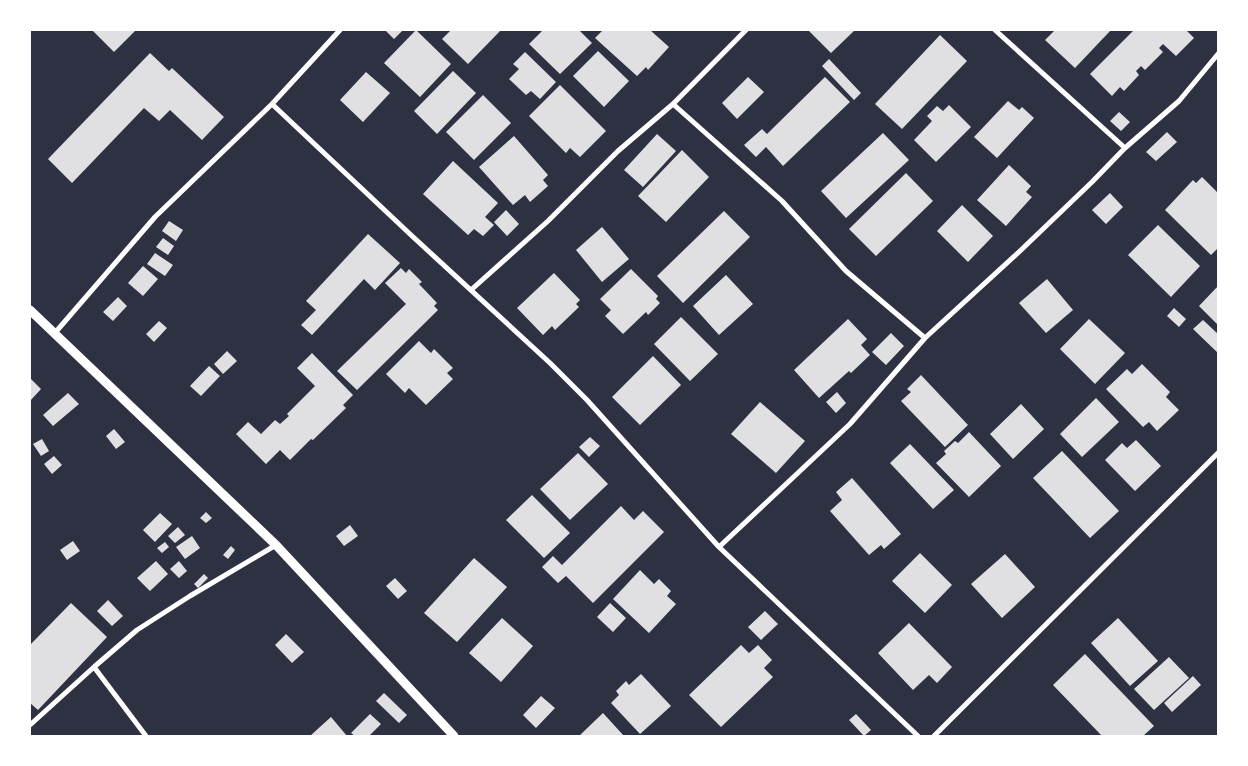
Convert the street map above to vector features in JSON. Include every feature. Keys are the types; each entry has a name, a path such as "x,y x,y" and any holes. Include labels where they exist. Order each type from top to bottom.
{"street":[{"path":"54,334 155,218 272,104 340,30"},
{"path":"471,290 548,221 618,151 673,104 746,30"},
{"path":"995,30 1124,148"},
{"path":"719,547 850,424 925,338 1092,182 1124,148 1179,101 1218,54"},
{"path":"272,104 550,363 587,400 719,547 918,736"},
{"path":"673,104 782,201 846,271 925,338"},
{"path":"30,310 276,545 454,736"},
{"path":"934,736 1218,453"},
{"path":"30,725 136,630 276,545"},
{"path":"94,667 146,736"}],"building":[{"path":"92,30 136,30 114,52"},
{"path":"385,30 403,30 394,39"},
{"path":"416,30 451,64 420,97 384,63"},
{"path":"451,30 501,30 468,64 442,39"},
{"path":"543,30 579,30 592,43 560,74 529,44"},
{"path":"603,30 650,30 669,47 648,70 646,67 637,76 595,38"},
{"path":"808,30 855,30 831,53"},
{"path":"1055,30 1111,30 1075,68 1045,40"},
{"path":"1134,30 1186,30 1194,38 1176,56 1163,44 1159,48 1163,52 1145,70 1141,66 1136,71 1139,75 1124,91 1120,87 1112,96 1090,74"},
{"path":"940,35 967,61 902,129 875,104"},
{"path":"598,51 629,81 604,107 573,76"},
{"path":"525,52 556,82 540,99 531,91 526,95 509,79 519,69 513,64"},
{"path":"150,53 169,71 172,68 224,117 202,140 170,110 159,121 144,108 72,183 48,159"},
{"path":"829,59 861,93 854,100 822,66"},
{"path":"453,71 476,93 437,134 414,111"},
{"path":"366,72 390,93 363,122 340,100"},
{"path":"748,77 764,92 737,119 722,103"},
{"path":"825,77 850,102 783,166 766,147 756,157 744,145 762,129 767,134"},
{"path":"560,85 606,131 580,157 570,148 566,153 529,116"},
{"path":"483,95 511,123 474,160 446,132"},
{"path":"1008,101 1019,110 1022,107 1034,118 997,158 974,137"},
{"path":"949,105 971,127 936,162 914,140 932,121 927,116 937,106 943,111"},
{"path":"1119,112 1130,122 1121,131 1110,121"},
{"path":"1167,132 1177,142 1156,161 1146,152"},
{"path":"883,133 909,160 846,218 821,191"},
{"path":"657,134 676,151 643,187 624,170"},
{"path":"514,136 548,175 543,180 548,186 530,202 525,195 513,205 479,167"},
{"path":"682,150 709,177 666,222 638,196"},
{"path":"453,161 498,203 485,217 494,225 483,236 474,229 468,235 423,194"},
{"path":"1009,165 1031,186 1026,192 1032,197 1006,226 977,200"},
{"path":"906,173 933,201 876,256 849,229"},
{"path":"1202,177 1218,193 1218,248 1211,255 1165,210 1193,180 1196,183"},
{"path":"1110,193 1123,207 1106,224 1092,210"},
{"path":"962,205 993,236 968,262 937,231"},
{"path":"506,210 519,224 507,236 494,222"},
{"path":"724,211 750,237 683,303 657,276"},
{"path":"169,221 183,230 176,241 162,231"},
{"path":"1158,225 1200,266 1171,297 1128,255"},
{"path":"602,227 629,259 602,282 576,250"},
{"path":"368,234 400,263 375,290 364,279 312,335 301,325 316,310 306,301"},
{"path":"163,238 174,246 168,255 156,247"},
{"path":"155,253 173,265 165,276 147,264"},
{"path":"143,266 158,279 143,296 128,283"},
{"path":"401,268 406,273 409,269 422,282 419,284 437,303 434,306 438,310 357,390 337,371 406,304 385,283"},
{"path":"631,269 658,296 656,299 660,303 648,315 646,312 623,334 605,316 611,310 600,299"},
{"path":"554,273 580,300 576,304 579,307 555,330 552,326 543,335 517,308"},
{"path":"726,275 753,304 719,335 693,306"},
{"path":"1047,279 1073,310 1046,333 1019,303"},
{"path":"1218,286 1218,325 1199,306"},
{"path":"118,297 127,306 113,321 103,312"},
{"path":"1174,308 1186,319 1179,327 1167,316"},
{"path":"681,317 718,354 690,381 654,344"},
{"path":"848,319 867,339 861,345 870,355 851,373 849,371 819,398 794,370"},
{"path":"1089,319 1125,353 1095,384 1060,349"},
{"path":"1203,320 1218,334 1218,353 1193,329"},
{"path":"159,321 167,328 154,342 146,334"},
{"path":"891,333 904,346 886,365 872,352"},
{"path":"419,341 431,353 434,349 453,368 447,373 453,379 426,405 409,388 405,393 386,374"},
{"path":"227,351 237,361 223,374 214,364"},
{"path":"312,353 353,395 343,405 346,408 290,460 280,450 266,464 236,434 248,422 261,434 275,420 280,424 289,416 287,414 315,386 297,368"},
{"path":"653,356 681,385 640,425 612,397"},
{"path":"1142,364 1170,392 1166,397 1179,410 1157,431 1149,422 1143,427 1106,389 1127,369 1132,374"},
{"path":"209,366 220,376 201,396 190,386"},
{"path":"921,375 968,425 945,447 901,401 911,392 907,389"},
{"path":"30,378 41,389 30,401"},
{"path":"837,392 846,403 836,413 826,402"},
{"path":"68,393 79,404 53,426 43,415"},
{"path":"1096,398 1119,422 1082,457 1060,434"},
{"path":"760,402 805,441 776,473 731,434"},
{"path":"1021,404 1044,429 1013,459 990,434"},
{"path":"114,429 125,442 116,449 106,436"},
{"path":"969,432 1001,466 969,497 936,463 946,454 944,451 955,441 958,443"},
{"path":"590,437 600,446 589,457 579,447"},
{"path":"42,439 49,451 41,456 33,444"},
{"path":"1136,440 1161,466 1135,491 1105,460 1122,443 1127,448"},
{"path":"910,444 954,490 933,509 890,463"},
{"path":"1062,451 1119,511 1090,538 1033,478"},
{"path":"578,453 608,484 570,520 540,489"},
{"path":"54,456 62,465 52,474 44,464"},
{"path":"852,478 901,534 884,549 881,545 869,555 830,511 842,500 836,492"},
{"path":"532,495 570,533 544,558 506,520"},
{"path":"621,506 634,520 643,511 664,532 593,603 566,576 558,583 542,567 553,556 562,565"},
{"path":"206,512 212,518 206,523 200,518"},
{"path":"160,513 172,524 155,542 143,530"},
{"path":"350,525 358,536 344,546 336,536"},
{"path":"178,527 185,535 175,543 168,536"},
{"path":"192,536 200,548 185,559 176,547"},
{"path":"73,541 80,551 67,560 60,550"},
{"path":"165,542 169,547 162,553 157,548"},
{"path":"231,546 235,550 228,559 223,555"},
{"path":"920,553 952,585 925,613 892,581"},
{"path":"1005,554 1035,587 1002,618 971,584"},
{"path":"474,558 507,587 457,642 424,613"},
{"path":"156,561 168,574 150,591 137,578"},
{"path":"179,561 187,571 179,578 170,569"},
{"path":"640,570 654,584 659,579 671,591 667,596 676,604 649,633 613,599"},
{"path":"204,574 208,578 198,588 194,584"},
{"path":"395,578 407,591 398,599 386,586"},
{"path":"108,600 123,616 112,626 97,611"},
{"path":"71,603 107,637 38,710 30,703 30,645"},
{"path":"610,603 626,618 613,632 597,617"},
{"path":"765,611 778,624 761,640 748,627"},
{"path":"502,618 533,646 501,682 469,653"},
{"path":"1118,618 1158,661 1130,686 1091,643"},
{"path":"909,623 952,667 937,683 929,675 913,690 878,653"},
{"path":"286,634 304,652 292,663 275,645"},
{"path":"741,645 749,653 758,645 772,660 764,668 773,677 721,727 689,695"},
{"path":"1085,654 1154,726 1143,736 1102,736 1053,685"},
{"path":"1169,657 1189,678 1154,710 1134,689"},
{"path":"641,674 671,706 640,734 611,703 619,695 616,691 626,681 629,685"},
{"path":"1193,676 1201,685 1172,712 1164,703"},
{"path":"384,693 407,715 399,723 376,701"},
{"path":"541,696 555,708 536,728 523,715"},
{"path":"603,713 624,736 579,736"},
{"path":"370,714 381,724 369,736 355,736 351,733"},
{"path":"856,714 871,730 864,736 849,720"},
{"path":"331,717 347,736 310,736"}]}
